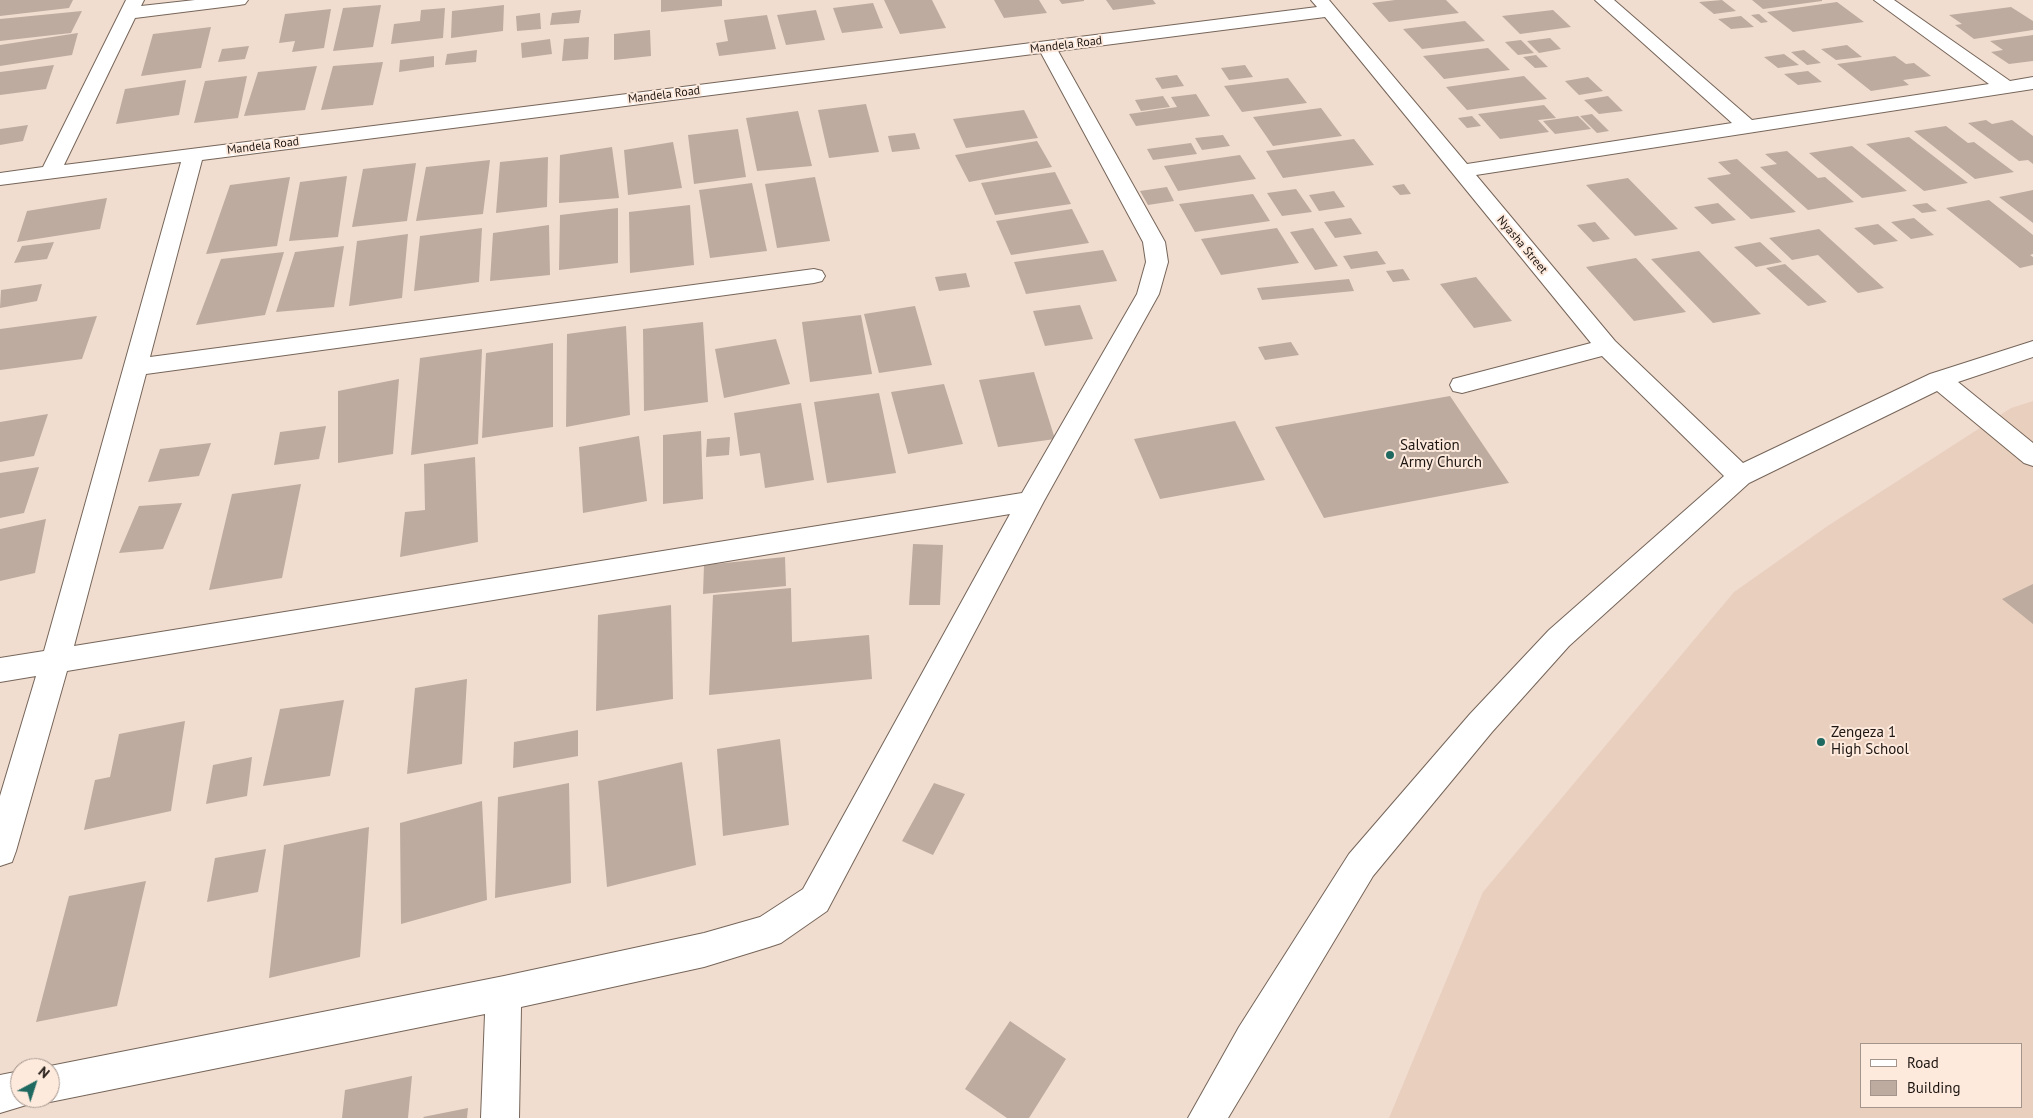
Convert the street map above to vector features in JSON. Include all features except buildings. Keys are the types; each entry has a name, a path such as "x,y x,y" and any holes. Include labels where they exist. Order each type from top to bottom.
{"street":[{"path":"50,173 132,6 239,0"},
{"path":"1604,0 1748,127"},
{"path":"1883,0 2006,87"},
{"name":"Mandela Road","path":"0,180 1047,48 1324,6"},
{"name":"Nyasha Street","path":"1324,6 1607,347 1740,476"},
{"path":"60,1082 504,994 704,950 769,931 815,900 1031,500 1148,294 1157,262 1154,242 1047,48"},
{"path":"1461,171 2033,83"},
{"path":"0,851 56,660 193,155"},
{"path":"135,368 814,276"},
{"path":"1462,385 1607,347"},
{"path":"1207,1118 1252,1040 1362,865 1482,723 1559,638 1740,476 1939,380 2033,349"},
{"path":"1939,380 2033,457"},
{"path":"0,670 1031,500"},
{"path":"500,1118 504,994"}],"shaded area":[{"name":"Zengeza 1 High School","path":"2033,401 2033,1118 1389,1118 1483,892 1734,592 1829,525 2011,408"}],"place":[{"name":"Salvation Army Church","path":"1390,455"},
{"name":"Zengeza 1 High School","path":"1821,742"}]}
